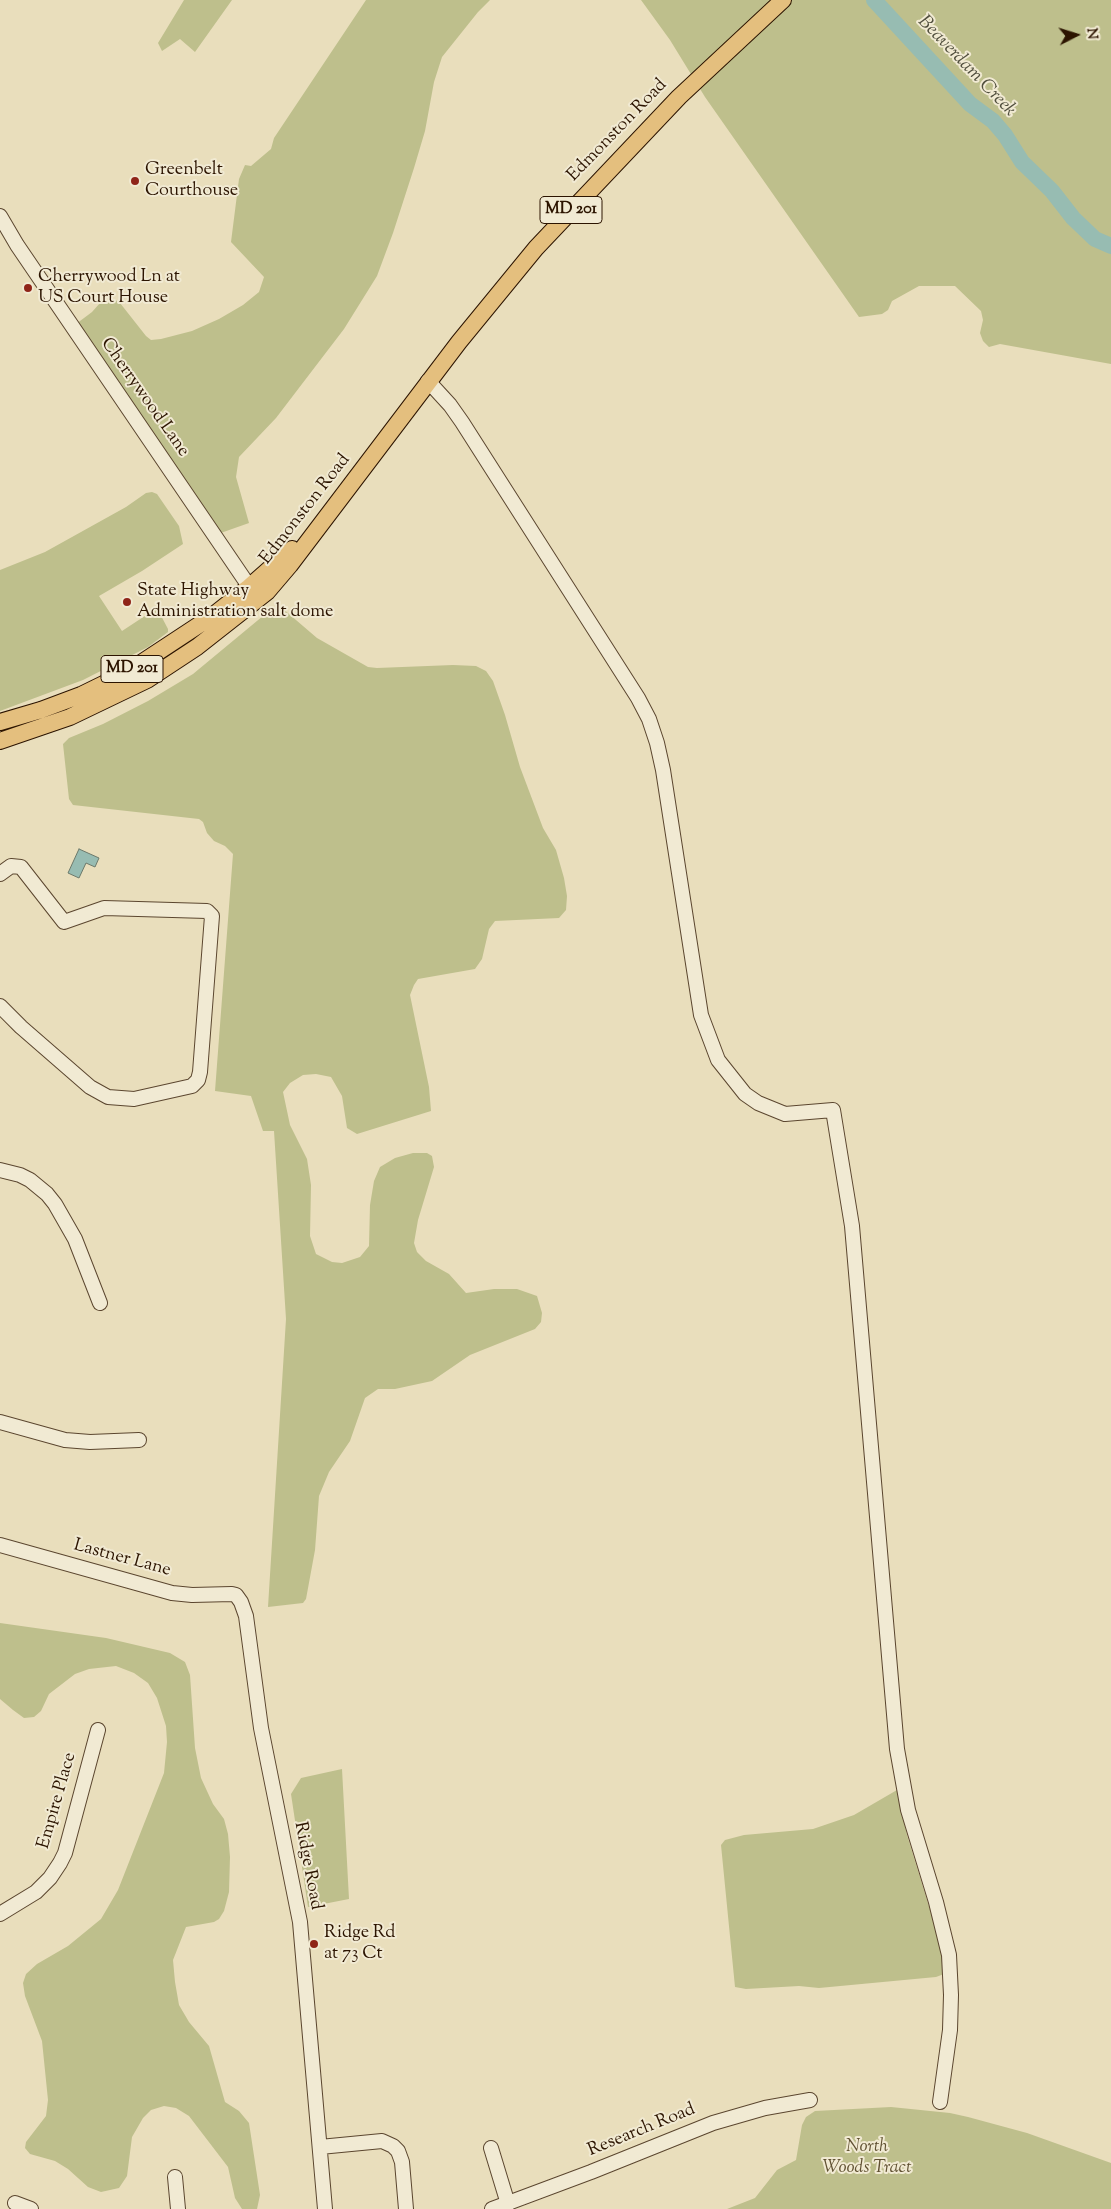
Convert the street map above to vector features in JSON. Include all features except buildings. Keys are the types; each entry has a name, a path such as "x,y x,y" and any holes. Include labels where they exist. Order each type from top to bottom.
{"main road":[{"name":"Edmonston Road","path":"254,593 382,442 428,381 536,248 619,158 702,74 783,0"},
{"name":"MD 201","path":"0,722 73,698 126,672 254,593"},
{"name":"MD 201","path":"0,741 70,717 147,680 197,647 254,593"}],"street":[{"name":"Cherrywood Lane","path":"0,216 17,246 254,593"},
{"path":"428,381 450,405 462,422 633,690 649,719 663,770 699,1008 718,1060 744,1094 758,1103 785,1114 833,1110 852,1226 897,1749 908,1810 936,1902 949,1955 950,2030 940,2102"},
{"path":"0,874 11,866 22,867 64,922 104,908 206,912 212,916 200,1072 192,1086 134,1099 108,1097 90,1087 21,1028 0,1006"},
{"path":"0,1170 20,1174 30,1180 55,1204 75,1239 100,1303"},
{"path":"0,1422 65,1440 90,1442 140,1440"},
{"name":"Lastner Lane","path":"0,1544 172,1592 192,1595 236,1596"},
{"name":"Ridge Road","path":"236,1596 241,1602 246,1616 261,1728 300,1922 325,2209"},
{"name":"Empire Place","path":"0,1914 36,1892 50,1878 60,1863 67,1845 98,1730"},
{"name":"Research Road","path":"492,2209 713,2122 765,2108 810,2100"},
{"path":"320,2147 382,2141 393,2146 401,2156 406,2209"},
{"path":"491,2148 508,2204"},
{"path":"175,2177 178,2209"},
{"path":"15,2203 31,2209"}],"green space":[{"path":"184,0 232,0 195,52 180,39 162,51 158,43"},
{"path":"366,0 490,0 442,57 434,82 425,131 393,233 377,276 344,329 276,418 239,457 236,477 249,523 215,535 72,327 92,312 100,303 114,299 120,303 146,336 151,340 161,339 192,331 219,319 243,305 259,292 264,277 231,242 239,179 245,165 251,166 271,149 274,138"},
{"path":"641,0 1111,0 1111,364 1000,344 989,347 983,341 980,333 983,320 981,311 955,286 919,286 892,301 888,310 882,314 859,317 705,97 670,40"},
{"path":"152,492 157,494 179,526 183,544 99,596 122,631 157,608 168,632 148,647 83,680 0,711 0,570 45,552 126,507 146,493"},
{"path":"282,608 317,638 368,667 453,665 476,666 486,671 493,681 520,767 543,828 556,850 567,896 566,910 559,918 495,921 489,929 482,959 475,969 418,979 414,985 410,995 429,1087 431,1111 357,1134 347,1128 342,1096 331,1077 316,1074 303,1075 290,1083 283,1092 290,1125 307,1159 311,1185 310,1236 316,1254 332,1262 342,1263 360,1257 369,1246 370,1205 374,1181 380,1167 395,1158 413,1153 427,1153 432,1156 434,1167 418,1220 414,1243 417,1252 426,1261 449,1274 466,1293 494,1289 517,1289 537,1296 542,1313 541,1322 535,1329 470,1355 432,1381 395,1389 378,1389 365,1398 350,1441 329,1472 319,1496 315,1550 306,1599 303,1603 268,1607 286,1319 274,1131 263,1131 251,1096 215,1091 233,854 225,846 214,841 207,833 203,822 199,819 73,805 69,799 63,744 69,738 103,724 148,701 193,674 269,611"},
{"path":"0,1623 106,1638 170,1653 185,1662 190,1675 195,1748 201,1778 213,1804 224,1819 228,1834 230,1857 229,1892 224,1911 219,1919 214,1922 186,1927 173,1960 175,1982 179,2005 189,2022 209,2046 225,2102 239,2111 249,2123 260,2195 257,2209 242,2209 235,2198 228,2167 189,2116 176,2108 164,2106 151,2110 143,2118 132,2137 127,2176 119,2188 101,2192 88,2187 68,2169 55,2161 30,2154 25,2148 26,2142 46,2116 48,2100 42,2041 25,1996 23,1983 26,1974 37,1964 68,1946 101,1919 118,1890 164,1773 167,1742 166,1726 157,1698 148,1683 134,1673 116,1666 89,1669 75,1674 49,1694 41,1711 34,1717 24,1718 0,1699"},
{"path":"342,1769 349,1899 308,1907 291,1794 301,1778"},
{"path":"897,1790 907,1835 939,1939 944,1974 936,1977 819,1988 799,1986 746,1989 735,1987 721,1845 725,1840 744,1835 813,1829 854,1815"},
{"name":"North Woods Tract","path":"891,2107 950,2113 968,2117 1027,2133 1111,2163 1111,2209 727,2209 755,2198 777,2170 796,2160 802,2125 806,2117 815,2111"}],"water":[{"path":"79,849 99,858 95,867 86,863 79,878 68,873"}],"waterway":[{"name":"Beaverdam Creek","path":"874,0 970,104 993,121 1005,135 1022,162 1052,191 1073,218 1095,239 1111,246"}],"place":[{"name":"Greenbelt Courthouse","path":"135,181"},
{"name":"Cherrywood Ln at US Court House","path":"28,288"},
{"name":"State Highway Administration salt dome","path":"127,602"},
{"name":"Ridge Rd at 73 Ct","path":"314,1944"}]}
